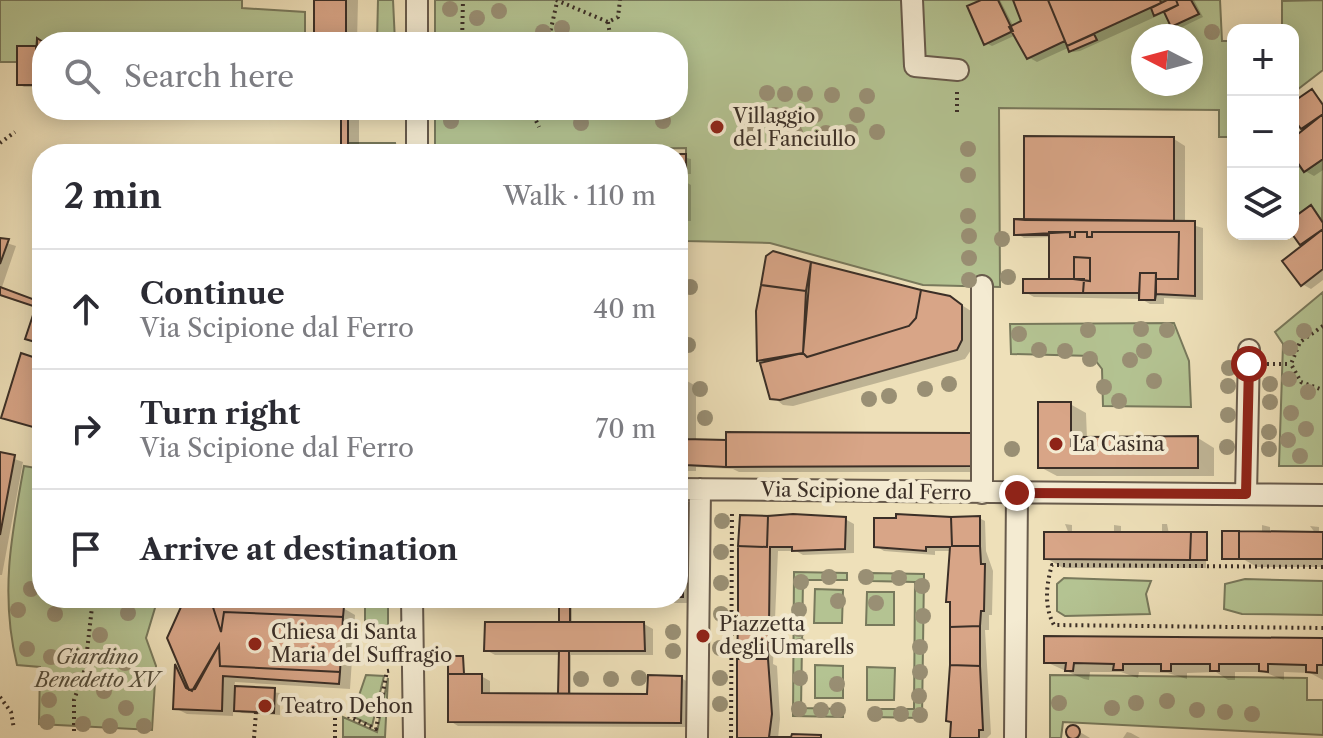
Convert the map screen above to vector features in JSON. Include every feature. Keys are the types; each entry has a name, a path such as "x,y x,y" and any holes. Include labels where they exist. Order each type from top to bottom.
{"street":[{"path":"417,0 417,32"},
{"path":"912,0 915,66 958,70"},
{"path":"417,120 417,144"},
{"path":"982,286 982,493"},
{"path":"1246,494 1249,350"},
{"name":"Via Scipione dal Ferro","path":"688,489 1323,495"},
{"path":"697,738 700,489"},
{"path":"1015,738 1017,493"},
{"path":"412,608 414,738"}],"path":[{"path":"462,32 463,0"},
{"path":"550,32 557,0 608,22 618,17 620,0"},
{"path":"608,22 610,32"},
{"path":"536,120 539,127"},
{"path":"0,143 15,132"},
{"path":"1323,326 1300,342 1291,364 1301,382 1323,390"},
{"path":"731,738 732,510"},
{"path":"1323,567 1052,565 1047,597 1048,615 1054,625 1323,628"},
{"path":"1039,597 1047,597"},
{"path":"74,731 74,700 85,669 92,608"},
{"path":"365,651 393,652"},
{"path":"348,716 376,729 387,671 393,670"},
{"path":"0,697 11,712 14,729"},
{"path":"254,738 256,712"},
{"path":"335,715 335,738"}],"green space":[{"path":"0,0 242,0 242,8 305,12 305,32 32,32 32,46 17,47 17,62 0,62"},
{"path":"378,0 393,0 395,32 377,32"},
{"name":"Villaggio del Fanciullo","path":"435,0 1220,0 1222,41 1227,41 1227,137 1219,137 1219,110 999,108 1000,287 923,285 770,243 688,241 688,144 435,144 435,120 688,120 688,32 435,32"},
{"path":"1323,0 1323,70 1299,88 1299,24 1282,24 1282,1"},
{"path":"395,143 395,144 348,144"},
{"path":"1323,159 1322,221 1311,205 1299,214 1299,165 1304,172"},
{"path":"1323,292 1323,466 1279,466 1283,344 1275,332"},
{"path":"1174,323 1189,361 1191,407 1103,406 1102,369 1092,356 1011,354 1010,324"},
{"name":"Giardino Benedetto XV","path":"24,466 32,467 32,608 155,608 146,638 156,666 152,730 39,724 40,667 17,665 12,639 8,590"},
{"path":"794,572 847,573 847,580 803,580 801,708 843,709 843,717 793,716"},
{"path":"871,573 924,574 922,718 872,717 872,709 914,709 915,582 871,581"},
{"path":"1064,578 1151,581 1146,594 1150,614 1065,616 1057,611 1057,584"},
{"path":"1245,579 1323,581 1323,615 1242,614 1224,609 1225,584"},
{"path":"815,589 843,590 842,623 814,623"},
{"path":"867,592 894,592 894,625 866,625"},
{"path":"365,608 388,608 388,628 365,627"},
{"path":"815,665 843,666 843,698 815,698"},
{"path":"867,667 895,668 894,700 867,700"},
{"path":"366,675 384,676 372,726 352,716"},
{"path":"1050,675 1307,678 1307,700 1323,700 1323,735 1063,722 1061,738 1050,738"},
{"path":"388,678 385,737 343,737 343,717 377,732"}],"building":[{"path":"314,0 346,0 346,32 314,32"},
{"path":"981,0 998,0 1013,31 984,45 967,6"},
{"path":"1013,0 1048,0 1065,41 1027,59 1009,27 1021,21"},
{"path":"1048,0 1160,0 1161,3 1067,46"},
{"path":"1167,0 1176,0 1178,5 1154,16 1151,8"},
{"path":"1176,0 1191,0 1199,14 1177,24 1170,24 1164,12 1178,5"},
{"path":"1094,34 1097,40 1069,52 1067,46"},
{"path":"17,46 32,46 32,85 17,85"},
{"path":"1312,89 1323,105 1323,114 1301,129 1299,126 1299,98"},
{"path":"1323,114 1323,159 1304,172 1299,165 1299,133"},
{"path":"341,120 348,120 348,144 341,144"},
{"path":"1024,136 1174,137 1174,221 1024,220"},
{"path":"1024,136 1174,137 1174,221 1195,221 1195,296 1156,294 1155,300 1139,300 1139,293 1023,293 1023,279 1049,279 1049,235 1014,235 1014,219 1024,220"},
{"path":"1311,205 1323,223 1323,229 1300,245 1296,240 1299,240 1299,214"},
{"path":"1014,219 1195,221 1195,296 1156,294 1156,279 1178,279 1179,232 1092,232 1092,237 1087,237 1087,232 1075,232 1075,237 1070,237 1070,232 1014,235"},
{"path":"1323,229 1323,269 1301,286 1282,261"},
{"path":"1049,232 1070,232 1070,237 1075,237 1075,232 1087,232 1087,237 1092,237 1092,232 1179,232 1178,279 1156,279 1156,273 1140,273 1139,293 1083,293 1084,281 1090,281 1090,258 1074,257 1074,279 1049,279"},
{"path":"0,238 9,239 0,264"},
{"path":"773,251 811,262 806,291 761,285 766,256"},
{"path":"1074,257 1090,258 1090,281 1074,279"},
{"path":"811,262 921,290 916,318 909,326 807,357 803,353"},
{"path":"1140,273 1156,273 1155,300 1139,300"},
{"path":"1023,279 1084,279 1083,293 1023,293"},
{"path":"761,285 806,291 803,353 757,361 756,311"},
{"path":"0,287 32,299 32,306 0,295"},
{"path":"921,290 950,296 962,305 962,340 957,350 780,400 770,399 760,363 803,353 807,357 909,326 916,318"},
{"path":"32,318 32,341 25,339"},
{"path":"21,353 32,357 32,427 1,418"},
{"path":"1038,402 1071,402 1071,446 1082,446 1081,437 1198,436 1198,468 1038,468"},
{"path":"726,432 972,433 972,466 726,467"},
{"path":"688,439 726,440 726,467 688,465"},
{"path":"0,452 15,455 0,535"},
{"path":"896,514 951,517 952,546 980,546 981,564 985,564 984,611 981,611 980,626 950,627 950,602 946,602 950,547 926,547 926,551 874,547 874,518 896,518"},
{"path":"740,515 768,516 767,547 738,546"},
{"path":"768,516 846,517 845,549 792,551 792,547 770,547 769,625 738,625 738,546 767,547"},
{"path":"980,516 980,546 952,546 951,517"},
{"path":"1222,531 1239,531 1239,559 1222,559"},
{"path":"1239,531 1323,532 1323,559 1239,559"},
{"path":"1044,532 1191,532 1190,560 1044,559"},
{"path":"1191,532 1207,532 1207,560 1190,560"},
{"name":"Chiesa di Santa Maria del Suffragio","path":"180,608 213,608 221,632 224,612 343,617 340,672 220,666 219,645 195,689 189,690 167,638"},
{"path":"213,608 344,608 343,617 224,612 221,632"},
{"path":"559,608 570,608 570,622 559,622"},
{"path":"485,622 644,622 645,651 484,651"},
{"path":"738,625 769,625 768,659 737,659"},
{"path":"980,626 980,666 950,665 950,627"},
{"path":"1044,636 1323,638 1323,665 1317,665 1317,673 1306,672 1306,665 1268,664 1268,672 1259,671 1259,664 1219,664 1219,671 1210,671 1210,664 1171,664 1171,671 1161,671 1161,664 1123,664 1123,670 1113,670 1114,664 1074,663 1073,671 1065,671 1066,663 1044,663"},
{"path":"219,645 220,666 340,672 339,684 223,676 222,711 173,709 175,664 186,688 192,691"},
{"path":"559,651 569,651 569,694 558,694"},
{"path":"448,656 463,656 464,674 448,674"},
{"path":"737,659 768,659 772,714 769,737 791,737 792,734 821,735 821,738 737,738"},
{"path":"950,665 980,666 983,730 979,730 979,738 950,738 951,722 946,721"},
{"path":"448,674 482,674 482,693 647,694 648,675 682,676 681,723 448,722"},
{"path":"235,686 275,688 274,713 234,711"},
{"path":"1073,725 1080,732 1073,739 1066,732"}],"place":[{"name":"Villaggio del Fanciullo","path":"717,127"},
{"name":"La Casina","path":"1056,444"},
{"name":"Piazzetta degli Umarells","path":"703,636"},
{"name":"Chiesa di Santa Maria del Suffragio","path":"255,644"},
{"name":"Teatro Dehon","path":"265,706"}],"route":[{"path":"1017,493 1246,494 1249,364"}]}
